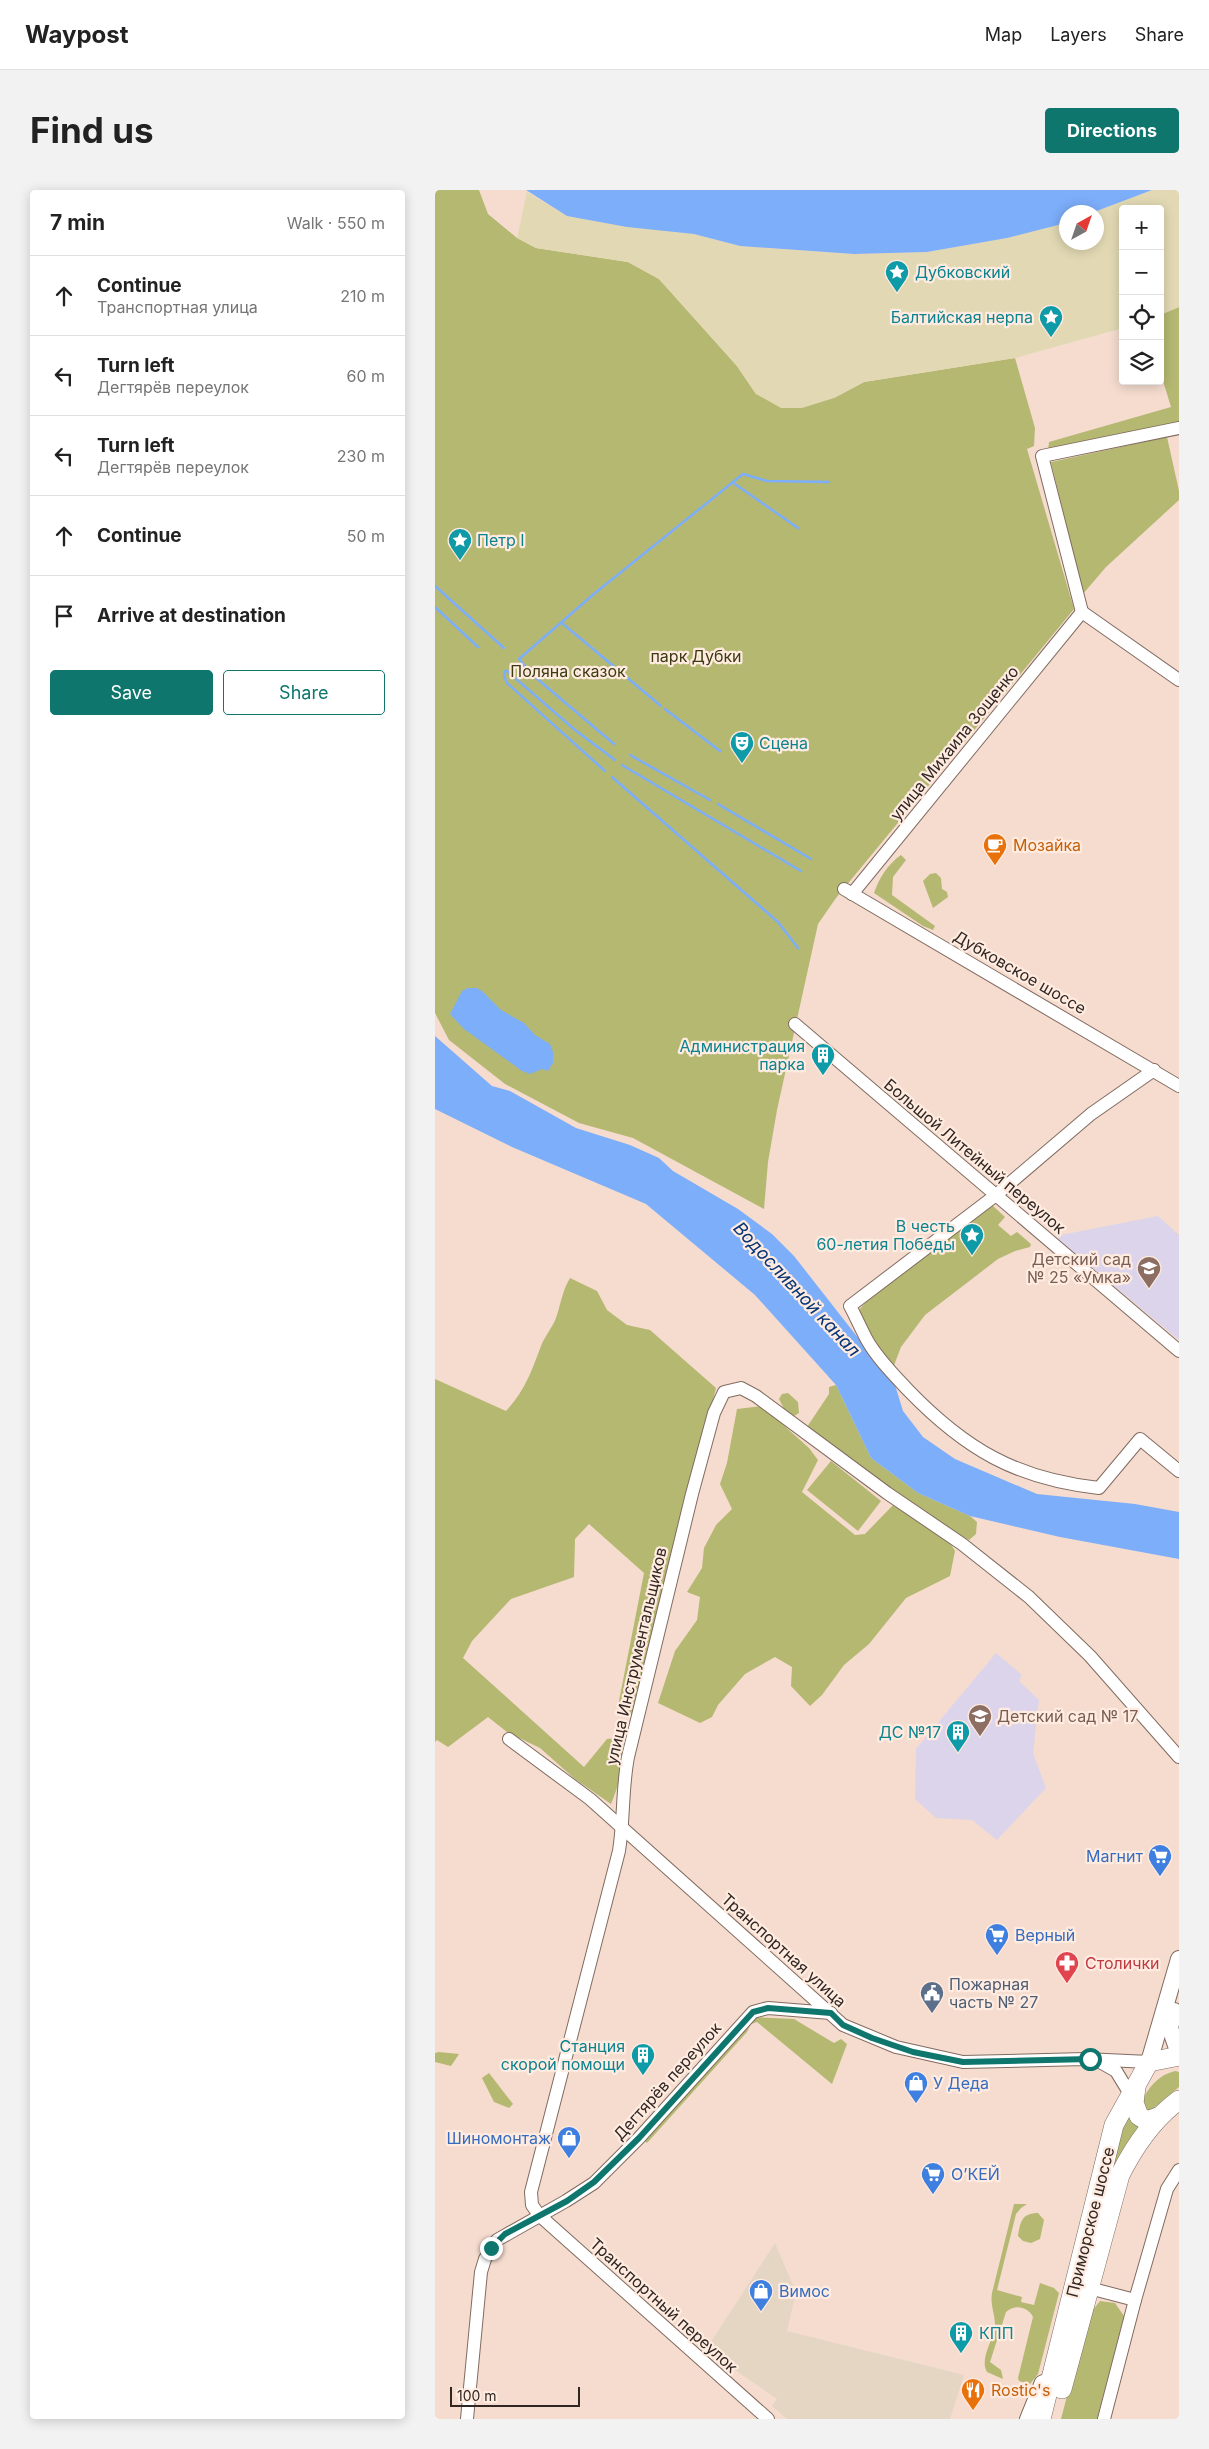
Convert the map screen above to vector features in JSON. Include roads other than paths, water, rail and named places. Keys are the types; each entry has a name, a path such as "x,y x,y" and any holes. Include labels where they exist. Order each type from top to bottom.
{"highway":[{"path":"1149,2062 1179,2055"},
{"name":"Приморское шоссе","path":"1041,2419 1114,2125 1149,2062"},
{"path":"1133,2089 1134,2103 1139,2116 1149,2120 1160,2116"},
{"name":"Приморское шоссе","path":"1054,2419 1120,2175 1134,2148 1160,2116 1178,2099"}],"main road":[{"path":"1149,2062 1179,1959"},
{"path":"1179,1992 1170,2028 1179,2055"}],"street":[{"path":"1179,428 1042,456 1082,612 1179,680"},
{"name":"улица Михаила Зощенко","path":"848,891 1082,612"},
{"name":"Дубковское шоссе","path":"848,891 1179,1086"},
{"name":"Большой Литейный переулок","path":"795,1024 1179,1352"},
{"path":"1154,1070 1091,1114 995,1195 850,1306 867,1341 894,1375 931,1413 964,1441 986,1454 1040,1477 1066,1484 1099,1488 1140,1439 1179,1471"},
{"name":"улица Инструментальщиков","path":"539,2215 532,2205 531,2192 623,1827 627,1757 714,1413 724,1392 741,1388 756,1396 795,1423 887,1493 962,1544 1029,1597 1090,1656 1179,1757"},
{"name":"Транспортная улица","path":"509,1739 590,1799 623,1827 843,2025 872,2038 913,2052 963,2062 1090,2059 1149,2062"},
{"name":"Дегтярёв переулок","path":"539,2215 567,2201 594,2182 639,2138 753,2012 768,2008 831,2013"},
{"name":"Транспортная улица","path":"1090,2059 1116,2071 1133,2089"},
{"path":"1104,2419 1135,2300 1167,2189 1179,2170"},
{"path":"467,2419 481,2272 485,2259 497,2240 539,2215"},
{"name":"Транспортный переулок","path":"539,2215 768,2419"},
{"path":"1089,2288 1135,2300"},
{"path":"1026,2419 1041,2382 1052,2377"}],"water":[{"path":"526,190 1152,190 1104,208 1104,205 1059,205 1059,225 1007,238 927,252 854,254 740,246 694,234 627,227 567,216"},
{"path":"468,988 477,988 482,991 501,1010 524,1023 535,1035 550,1044 553,1052 553,1063 548,1071 542,1069 530,1074 522,1071 464,1029 450,1014 462,991"},
{"name":"Водосливной канал","path":"435,1036 492,1086 510,1091 576,1128 630,1145 659,1158 673,1171 738,1209 772,1234 794,1256 895,1385 903,1411 923,1437 955,1459 1037,1494 1135,1504 1179,1512 1179,1559 1060,1537 970,1516 918,1493 871,1458 836,1385 755,1295 646,1204 512,1147 435,1109"}],"waterway":[{"path":"532,675 519,659 595,593 743,474 767,481 829,482"},
{"path":"732,482 798,528"},
{"path":"435,586 504,648"},
{"path":"435,607 478,647"},
{"path":"562,623 661,706"},
{"path":"605,771 507,683 504,676 505,671 575,730 615,760"},
{"path":"535,677 614,744"},
{"path":"665,709 720,751"},
{"path":"630,755 710,800"},
{"path":"622,765 801,871"},
{"path":"612,777 778,922 798,948"},
{"path":"718,804 811,859"}],"place":[{"name":"Дубковский","path":"897,293"},
{"name":"Балтийская нерпа","path":"1051,338"},
{"name":"Петр I","path":"460,561"},
{"name":"Сцена","path":"742,764"},
{"name":"Мозайка","path":"995,866"},
{"name":"Администрация парка","path":"823,1076"},
{"name":"В честь 60-летия Победы","path":"972,1256"},
{"name":"Детский сад № 25 «Умка»","path":"1149,1289"},
{"name":"Детский сад № 17","path":"980,1737"},
{"name":"ДС №17","path":"958,1753"},
{"name":"Магнит","path":"1160,1877"},
{"name":"Верный","path":"997,1956"},
{"name":"Столички","path":"1067,1984"},
{"name":"Пожарная часть № 27","path":"932,2014"},
{"name":"Станция скорой помощи","path":"643,2076"},
{"name":"У Деда","path":"916,2104"},
{"name":"Шиномонтаж","path":"569,2159"},
{"name":"О’КЕЙ","path":"933,2195"},
{"name":"Вимос","path":"761,2312"},
{"name":"КПП","path":"961,2354"},
{"name":"Rostic's","path":"973,2411"}],"park label":[{"name":"парк Дубки","path":"696,656"},
{"name":"Поляна сказок","path":"568,671"}]}
